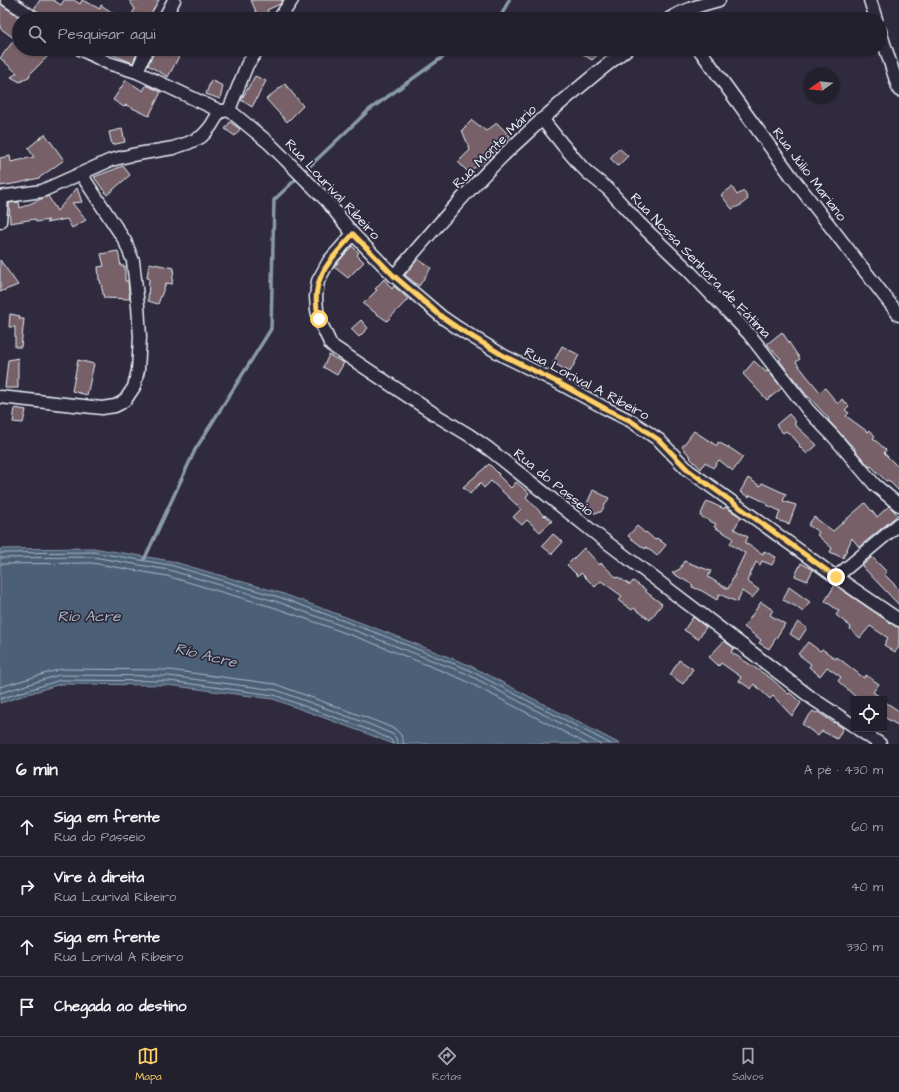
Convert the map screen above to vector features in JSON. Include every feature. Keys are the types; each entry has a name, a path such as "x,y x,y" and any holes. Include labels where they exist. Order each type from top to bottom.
{"street":[{"path":"7,0 25,12"},
{"path":"168,12 174,0"},
{"path":"284,12 292,0"},
{"path":"684,12 691,8 718,0"},
{"path":"870,0 874,12"},
{"path":"887,53 899,90"},
{"name":"Rua Lourival Ribeiro","path":"94,56 108,63 137,72 225,111 268,143 327,201 353,234 394,276"},
{"path":"137,72 144,56"},
{"path":"0,222 1,197 42,191 111,160 173,148 200,137 225,111 247,65 253,56"},
{"name":"Rua Monte Mário","path":"394,276 430,234 511,148 588,79 618,56"},
{"name":"Rua Júlio Mariano","path":"705,56 792,177 899,315"},
{"name":"Rua Nossa Senhora de Fátima","path":"542,119 580,166 608,189 639,223 689,271 734,318 808,410 834,437 875,485 899,505"},
{"path":"0,398 102,408 115,406 126,399 136,382 139,363 140,337 133,261 125,241 81,174"},
{"name":"Rua do Passeio","path":"353,234 329,262 320,277 316,288 319,319 331,345 426,409 489,449 603,539 800,689 851,724"},
{"name":"Rua Lorival A Ribeiro","path":"394,276 432,309 458,328 504,356 631,421 654,436 688,470 836,577 899,620"},
{"path":"836,577 899,524"},
{"path":"862,732 880,744"}],"water":[{"name":"Rio Acre","path":"93,548 171,561 281,593 469,665 620,744 393,744 273,699 168,685 60,684 0,703 0,549"}],"building":[{"path":"40,0 53,0 61,5 64,0 74,0 80,4 82,0 100,9 101,5 112,12 38,12 34,9"},
{"path":"129,0 159,0 152,12 133,12 135,9"},
{"path":"251,0 283,0 280,4 267,10 268,12 256,12"},
{"path":"0,2 3,6 12,12 12,37 0,28"},
{"path":"12,43 12,56 48,56 29,75 30,76 20,82 11,77 17,73 0,58"},
{"path":"116,56 136,56 133,63"},
{"path":"152,56 179,56 168,77 148,65"},
{"path":"586,56 596,56 592,60"},
{"path":"255,76 266,81 252,107 241,100"},
{"path":"126,80 143,91 146,85 161,92 149,116 126,105 124,107 113,100"},
{"path":"211,80 223,86 220,99 206,94"},
{"path":"285,84 303,106 287,122 266,99"},
{"path":"472,120 486,131 497,123 510,136 497,150 468,172 458,162 470,150 462,130"},
{"path":"230,122 240,129 235,136 225,129"},
{"path":"122,129 125,142 112,145 109,132"},
{"path":"45,134 64,160 39,178 0,186 0,158 10,156 11,162 34,157 28,148"},
{"path":"619,148 628,156 618,166 610,158"},
{"path":"123,166 130,175 107,195 94,177"},
{"path":"732,187 737,195 744,191 748,199 741,205 732,209 721,195"},
{"path":"77,188 82,202 72,203 86,220 72,228 67,219 46,223 49,220 36,222 35,219 10,223 9,203 19,202 20,208 48,196 57,211"},
{"path":"352,246 359,253 357,255 364,262 348,278 334,267"},
{"path":"118,251 121,266 125,266 125,281 128,281 130,299 104,298 99,280 98,267 104,266 101,254"},
{"path":"418,259 431,268 419,286 405,275"},
{"path":"0,260 18,285 0,292"},
{"path":"149,263 174,268 172,284 166,283 158,304 148,301 149,278 147,278"},
{"path":"384,279 392,289 394,286 408,299 387,321 363,304 377,290 375,289"},
{"path":"10,314 20,316 19,319 24,319 21,347 15,347 15,327 9,327"},
{"path":"361,320 368,328 359,337 351,329"},
{"path":"782,332 800,359 796,362 820,392 825,388 838,404 842,399 849,406 845,410 849,413 846,416 868,432 870,430 875,436 873,438 886,450 884,453 899,468 899,491 888,480 886,481 871,466 870,467 854,449 855,448 808,397 779,360 781,359 767,344"},
{"path":"562,346 579,355 570,372 553,363"},
{"path":"329,355 344,363 337,375 323,367"},
{"path":"18,358 18,388 5,388 8,360"},
{"path":"78,360 94,364 87,395 72,391"},
{"path":"754,361 766,372 768,371 782,388 767,400 743,374"},
{"path":"15,408 26,410 23,423 13,422"},
{"path":"789,414 796,422 794,424 817,445 807,454 794,438 786,431 783,433 776,425"},
{"path":"694,431 717,446 718,442 743,457 733,471 719,460 713,468 705,462 701,469 690,458 691,457 682,447"},
{"path":"489,464 511,488 516,482 529,493 526,497 544,516 545,515 552,521 540,532 527,520 522,525 513,517 521,509 491,481 484,488 480,483 470,494 463,487"},
{"path":"748,478 760,486 762,483 786,494 783,501 796,505 789,524 777,520 780,511 767,505 767,503 750,495 749,497 740,492"},
{"path":"593,490 609,498 601,512 594,513 585,508"},
{"path":"707,501 724,509 725,507 741,517 734,529 748,537 745,543 763,554 764,551 776,557 772,565 762,561 760,565 756,562 747,581 759,590 752,598 742,591 737,602 719,594 717,600 692,587 693,585 672,573 680,569 684,561 711,571 708,577 728,589 745,553 730,544 733,538 714,527 716,524 700,516"},
{"path":"865,503 877,517 889,506 898,515 859,547 852,538 843,558 830,552 832,548 817,535 819,532 808,525 814,517 833,531"},
{"path":"637,526 655,540 657,538 666,545 657,556 628,536"},
{"path":"553,534 563,542 552,554 542,546"},
{"path":"584,548 600,565 601,563 617,578 618,577 630,585 633,581 662,604 650,620 634,608 632,610 619,601 622,596 601,581 595,587 581,573 578,576 567,565"},
{"path":"872,557 887,572 884,574 899,589 899,605 862,566"},
{"path":"801,563 813,570 807,581 795,576"},
{"path":"835,585 895,626 899,627 899,647 895,652 884,645 888,638 870,626 860,638 850,629 851,627 836,615 839,611 825,601"},
{"path":"789,587 810,602 803,612 783,600"},
{"path":"761,602 773,610 770,615 785,624 769,649 759,643 761,640 744,627"},
{"path":"693,617 706,627 698,639 684,630"},
{"path":"798,622 807,628 799,640 790,634"},
{"path":"724,641 734,648 731,652 772,679 788,694 790,693 801,703 792,716 773,696 770,699 754,684 751,689 739,681 741,677 721,663 719,666 709,657"},
{"path":"808,642 820,651 822,649 836,659 837,657 864,678 866,675 879,684 873,692 879,696 855,696 838,681 841,677 827,667 820,676 809,667 811,664 798,654"},
{"path":"679,660 693,669 683,684 670,675"},
{"path":"887,703 899,711 899,726 887,719"},
{"path":"813,711 816,713 818,712 843,728 837,739 822,731 818,736 802,724"}],"waterway":[{"path":"503,12 509,0"},
{"path":"144,560 195,450 271,329 274,200 369,110 444,56"}],"route":[{"path":"319,319 316,297 318,281 329,262 353,234 394,276 442,317 504,356 631,421 659,440 688,470 836,577"}],"water label":[{"name":"Río Acre","path":"206,655"}]}
